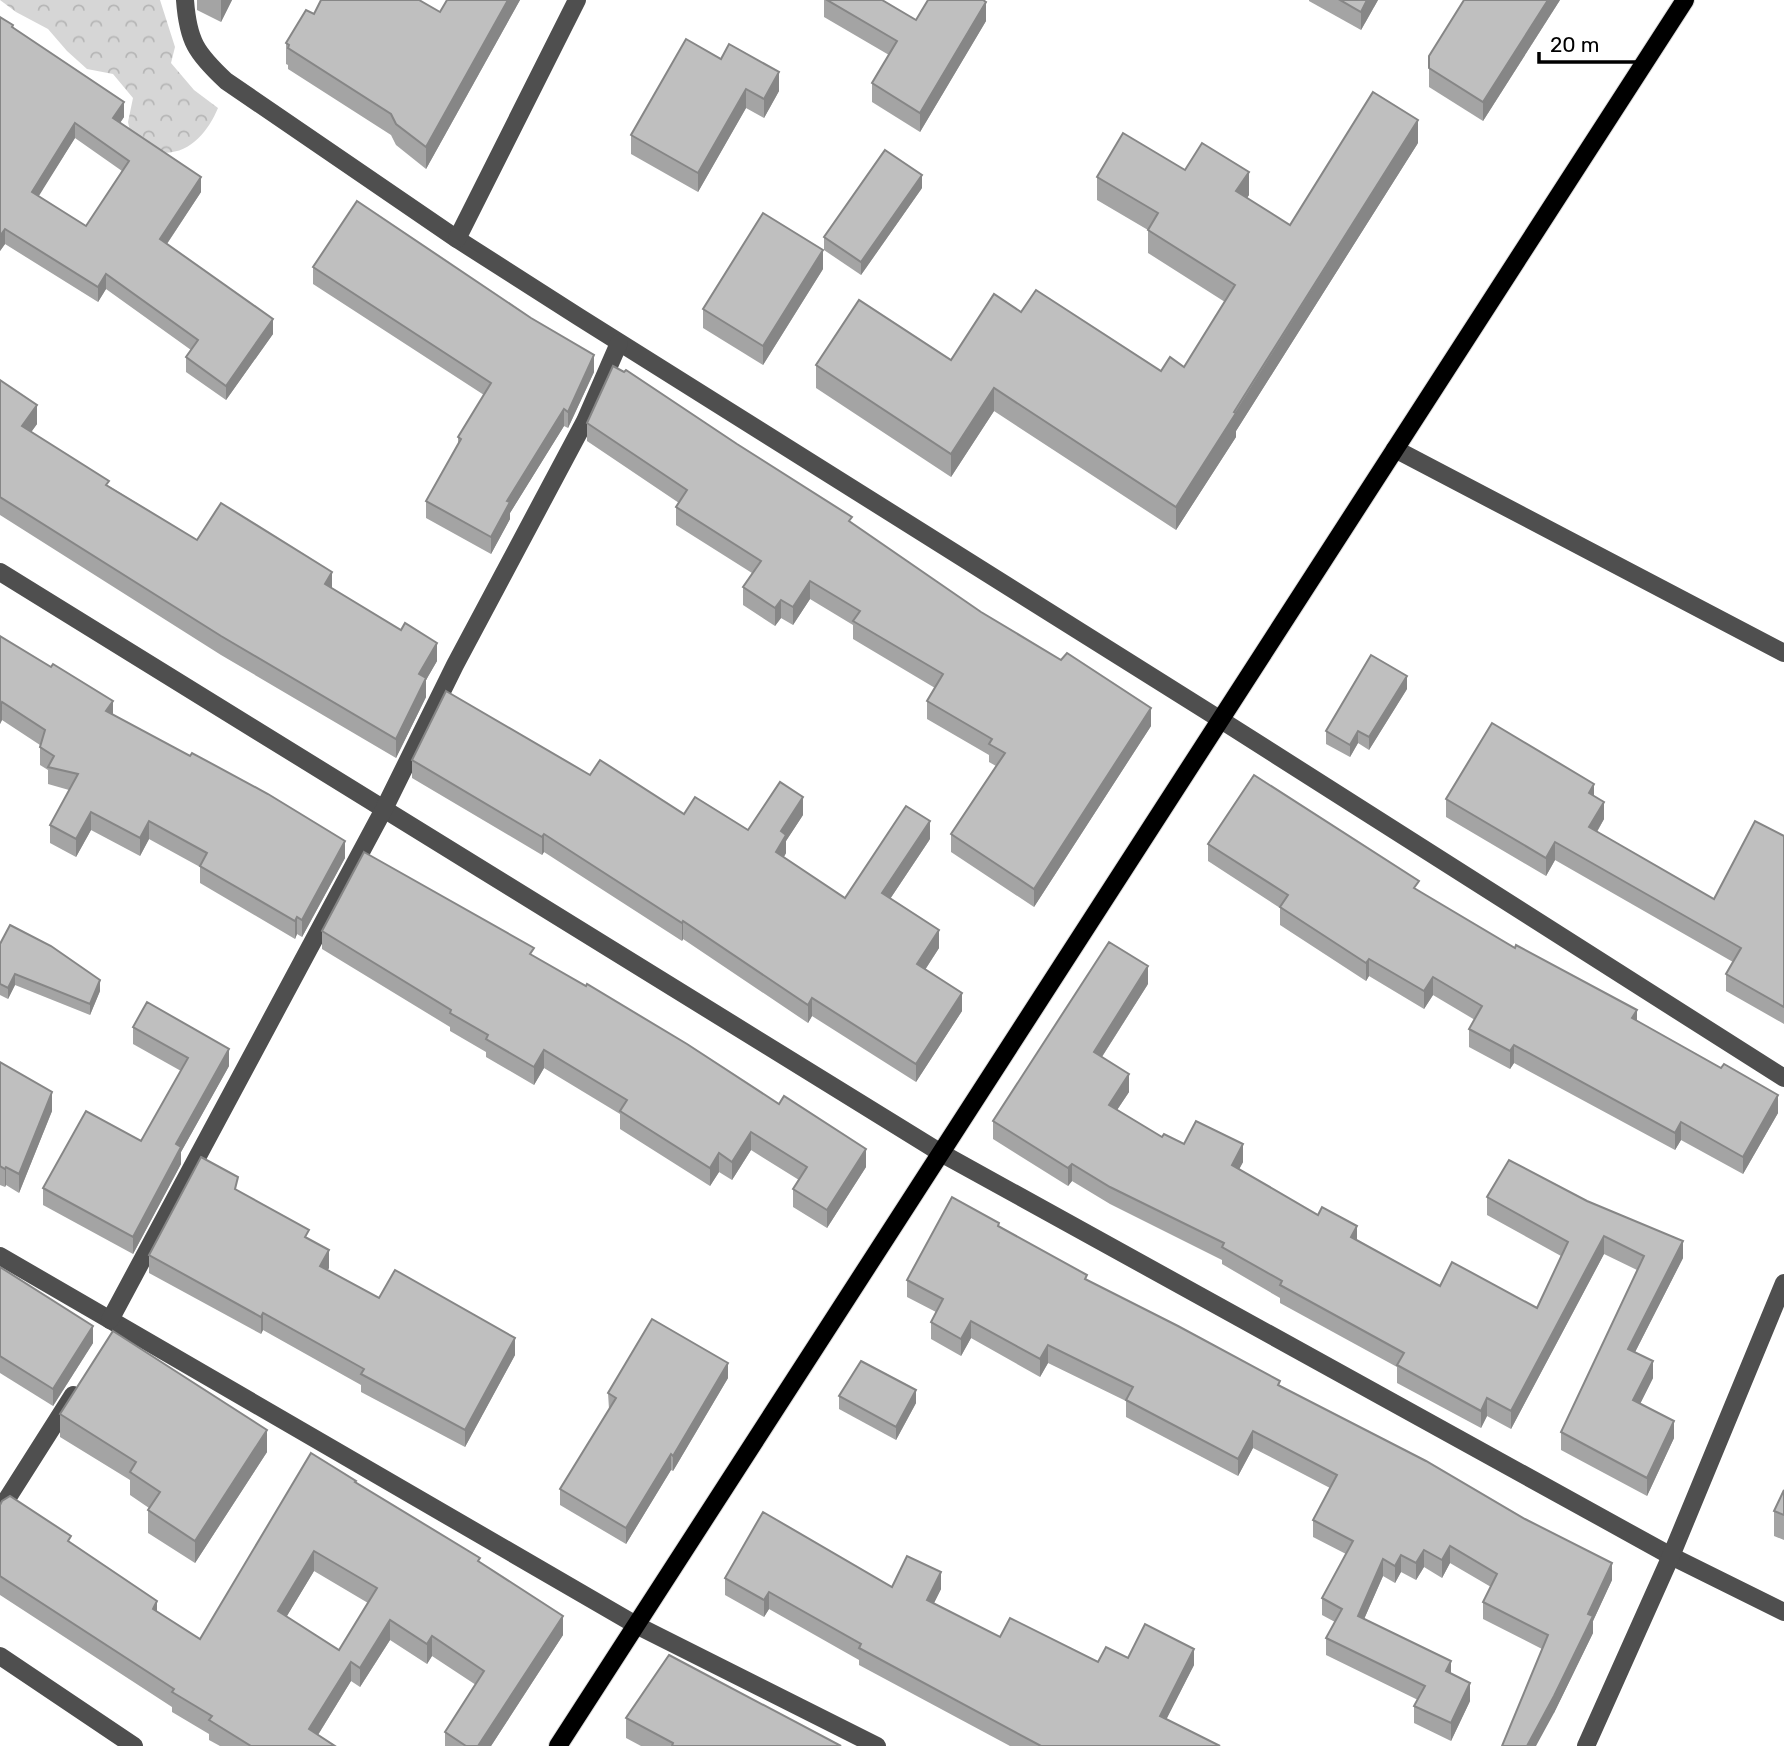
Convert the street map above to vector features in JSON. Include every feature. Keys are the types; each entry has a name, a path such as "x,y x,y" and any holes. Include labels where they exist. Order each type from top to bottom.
{"main road":[{"path":"558,1746 1685,0"}],"street":[{"path":"185,0 187,28 203,60 226,81 457,239 1784,1078"},
{"path":"457,239 576,0"},
{"path":"113,1327 383,809 455,665 585,421 619,343"},
{"path":"1395,449 1784,653"},
{"path":"0,572 941,1153 1671,1556 1784,1612"},
{"path":"0,1256 113,1327 636,1625 877,1746"},
{"path":"1587,1746 1671,1556 1784,1283"},
{"path":"0,1510 81,1383"},
{"path":"0,1656 134,1746"}],"green space":[{"path":"0,0 160,0 175,47 171,63 194,90 218,108 209,126 188,147 169,153 158,152 132,141 128,122 133,98 113,74 87,69 48,29"}],"building":[{"path":"321,0 419,0 440,12 447,0 508,0 426,147 396,124 391,114 288,48 286,43 306,10 314,14"},
{"path":"827,0 882,0 916,20 928,0 986,2 920,113 872,83 897,41"},
{"path":"1340,0 1367,0 1361,12"},
{"path":"1464,0 1548,0 1483,102 1429,68 1429,56"},
{"path":"0,17 124,102 113,118 201,177 160,239 273,319 226,386 186,357 198,340 106,274 98,287 5,229 0,236","holes":["75,123 129,161 86,226 32,192"]},
{"path":"686,39 721,59 729,44 779,72 764,99 746,89 698,173 631,135"},
{"path":"1373,92 1418,120 1176,507 994,388 951,454 816,365 859,300 951,360 994,294 1021,312 1036,290 1161,371 1170,357 1184,367 1235,285 1148,230 1158,213 1097,177 1123,133 1185,170 1202,143 1249,172 1236,191 1290,225"},
{"path":"885,150 922,175 861,262 824,237"},
{"path":"357,201 531,318 594,355 568,412 564,409 507,501 510,502 491,537 426,501 461,439 458,437 491,383 313,267"},
{"path":"763,213 823,250 763,346 703,309"},
{"path":"613,366 624,372 626,370 852,517 849,521 981,612 1061,660 1067,653 1151,708 1034,889 951,834 1005,753 989,744 992,739 927,701 943,674 853,621 860,611 810,581 793,607 781,600 775,608 743,587 761,561 676,507 687,490 587,423"},
{"path":"0,380 37,405 22,426 109,481 106,485 197,540 221,503 332,572 325,584 401,630 405,623 437,643 419,674 426,678 396,739 221,636 0,497"},
{"path":"0,636 51,667 53,664 113,701 106,711 268,794 345,841 302,920 297,917 295,921 200,866 207,853 149,821 140,838 91,812 76,839 50,825 78,774 48,767 54,756 40,747 45,730 2,702 0,706"},
{"path":"1371,655 1407,676 1369,737 1358,731 1350,745 1326,731"},
{"path":"446,691 590,775 600,760 684,814 695,797 748,830 780,782 803,797 781,831 786,835 776,852 845,898 906,806 930,821 882,893 939,930 917,964 962,993 916,1064 812,998 808,1005 683,921 682,923 544,834 542,837 412,760"},
{"path":"1492,723 1594,784 1589,793 1604,802 1589,827 1714,899 1755,821 1784,836 1784,1007 1726,974 1741,948 1555,842 1546,858 1446,799"},
{"path":"1254,775 1419,881 1414,888 1515,948 1516,945 1637,1010 1632,1018 1721,1068 1724,1064 1778,1095 1743,1157 1681,1122 1675,1133 1514,1045 1510,1051 1469,1029 1482,1006 1433,977 1424,991 1369,959 1366,963 1280,907 1288,895 1208,844"},
{"path":"364,852 534,948 530,954 586,986 587,984 687,1044 779,1104 784,1096 866,1149 827,1210 793,1189 807,1167 751,1132 732,1162 719,1153 710,1168 620,1111 627,1100 544,1050 534,1067 486,1039 488,1035 450,1013 451,1010 322,931"},
{"path":"10,925 51,946 100,980 90,1004 15,974 8,988 0,984 0,944"},
{"path":"1109,942 1148,966 1094,1052 1129,1074 1109,1105 1162,1137 1164,1134 1184,1144 1196,1121 1243,1144 1232,1165 1318,1215 1322,1207 1357,1226 1351,1237 1440,1286 1452,1262 1537,1308 1568,1242 1487,1197 1509,1160 1587,1201 1683,1241 1628,1349 1653,1361 1633,1400 1674,1421 1647,1478 1561,1432 1644,1256 1604,1236 1511,1411 1487,1398 1481,1411 1397,1365 1404,1353 1280,1285 1282,1281 1222,1247 1224,1243 1110,1187 1072,1164 1068,1168 993,1121"},
{"path":"147,1002 229,1049 176,1144 181,1147 133,1237 43,1188 86,1111 141,1141 188,1058 133,1027"},
{"path":"0,1062 52,1092 19,1174 0,1166"},
{"path":"201,1157 238,1177 235,1189 309,1230 305,1237 329,1250 320,1266 379,1298 395,1270 515,1338 465,1430 361,1374 364,1369 263,1313 261,1317 149,1255"},
{"path":"952,1197 1087,1275 1085,1279 1178,1326 1280,1381 1278,1385 1426,1461 1525,1519 1612,1563 1588,1614 1593,1616 1527,1746 1502,1746 1548,1635 1483,1602 1497,1574 1450,1546 1442,1560 1424,1550 1416,1563 1401,1555 1395,1566 1383,1559 1358,1616 1451,1661 1446,1671 1470,1683 1451,1723 1414,1706 1425,1686 1326,1638 1342,1609 1322,1598 1353,1541 1313,1520 1337,1475 1253,1431 1238,1459 1126,1400 1133,1387 1048,1345 1040,1359 971,1321 961,1339 931,1322 943,1299 907,1280"},
{"path":"0,1267 93,1326 53,1389 0,1356"},
{"path":"652,1319 728,1363 673,1456 671,1454 626,1528 560,1489 616,1398 608,1393"},
{"path":"113,1331 267,1430 195,1541 148,1510 160,1492 130,1472 136,1462 60,1414"},
{"path":"861,1361 916,1390 896,1427 839,1396"},
{"path":"311,1453 480,1558 478,1561 563,1616 478,1746 466,1746 445,1732 484,1671 432,1636 427,1644 390,1620 360,1668 351,1662 309,1729 335,1746 251,1746 209,1720 212,1716 172,1692 174,1689 0,1576 2,1501 10,1496 71,1536 68,1541 157,1601 153,1609 200,1639","holes":["314,1551 377,1588 339,1650 278,1611"]},
{"path":"1784,1490 1784,1515 1774,1511"},
{"path":"763,1512 892,1587 907,1556 941,1572 927,1600 1000,1637 1010,1618 1098,1662 1106,1647 1128,1658 1145,1624 1194,1649 1160,1716 1220,1746 1041,1746 859,1648 861,1644 769,1592 764,1600 725,1578"},
{"path":"669,1655 841,1746 672,1746 673,1743 626,1718"}]}
